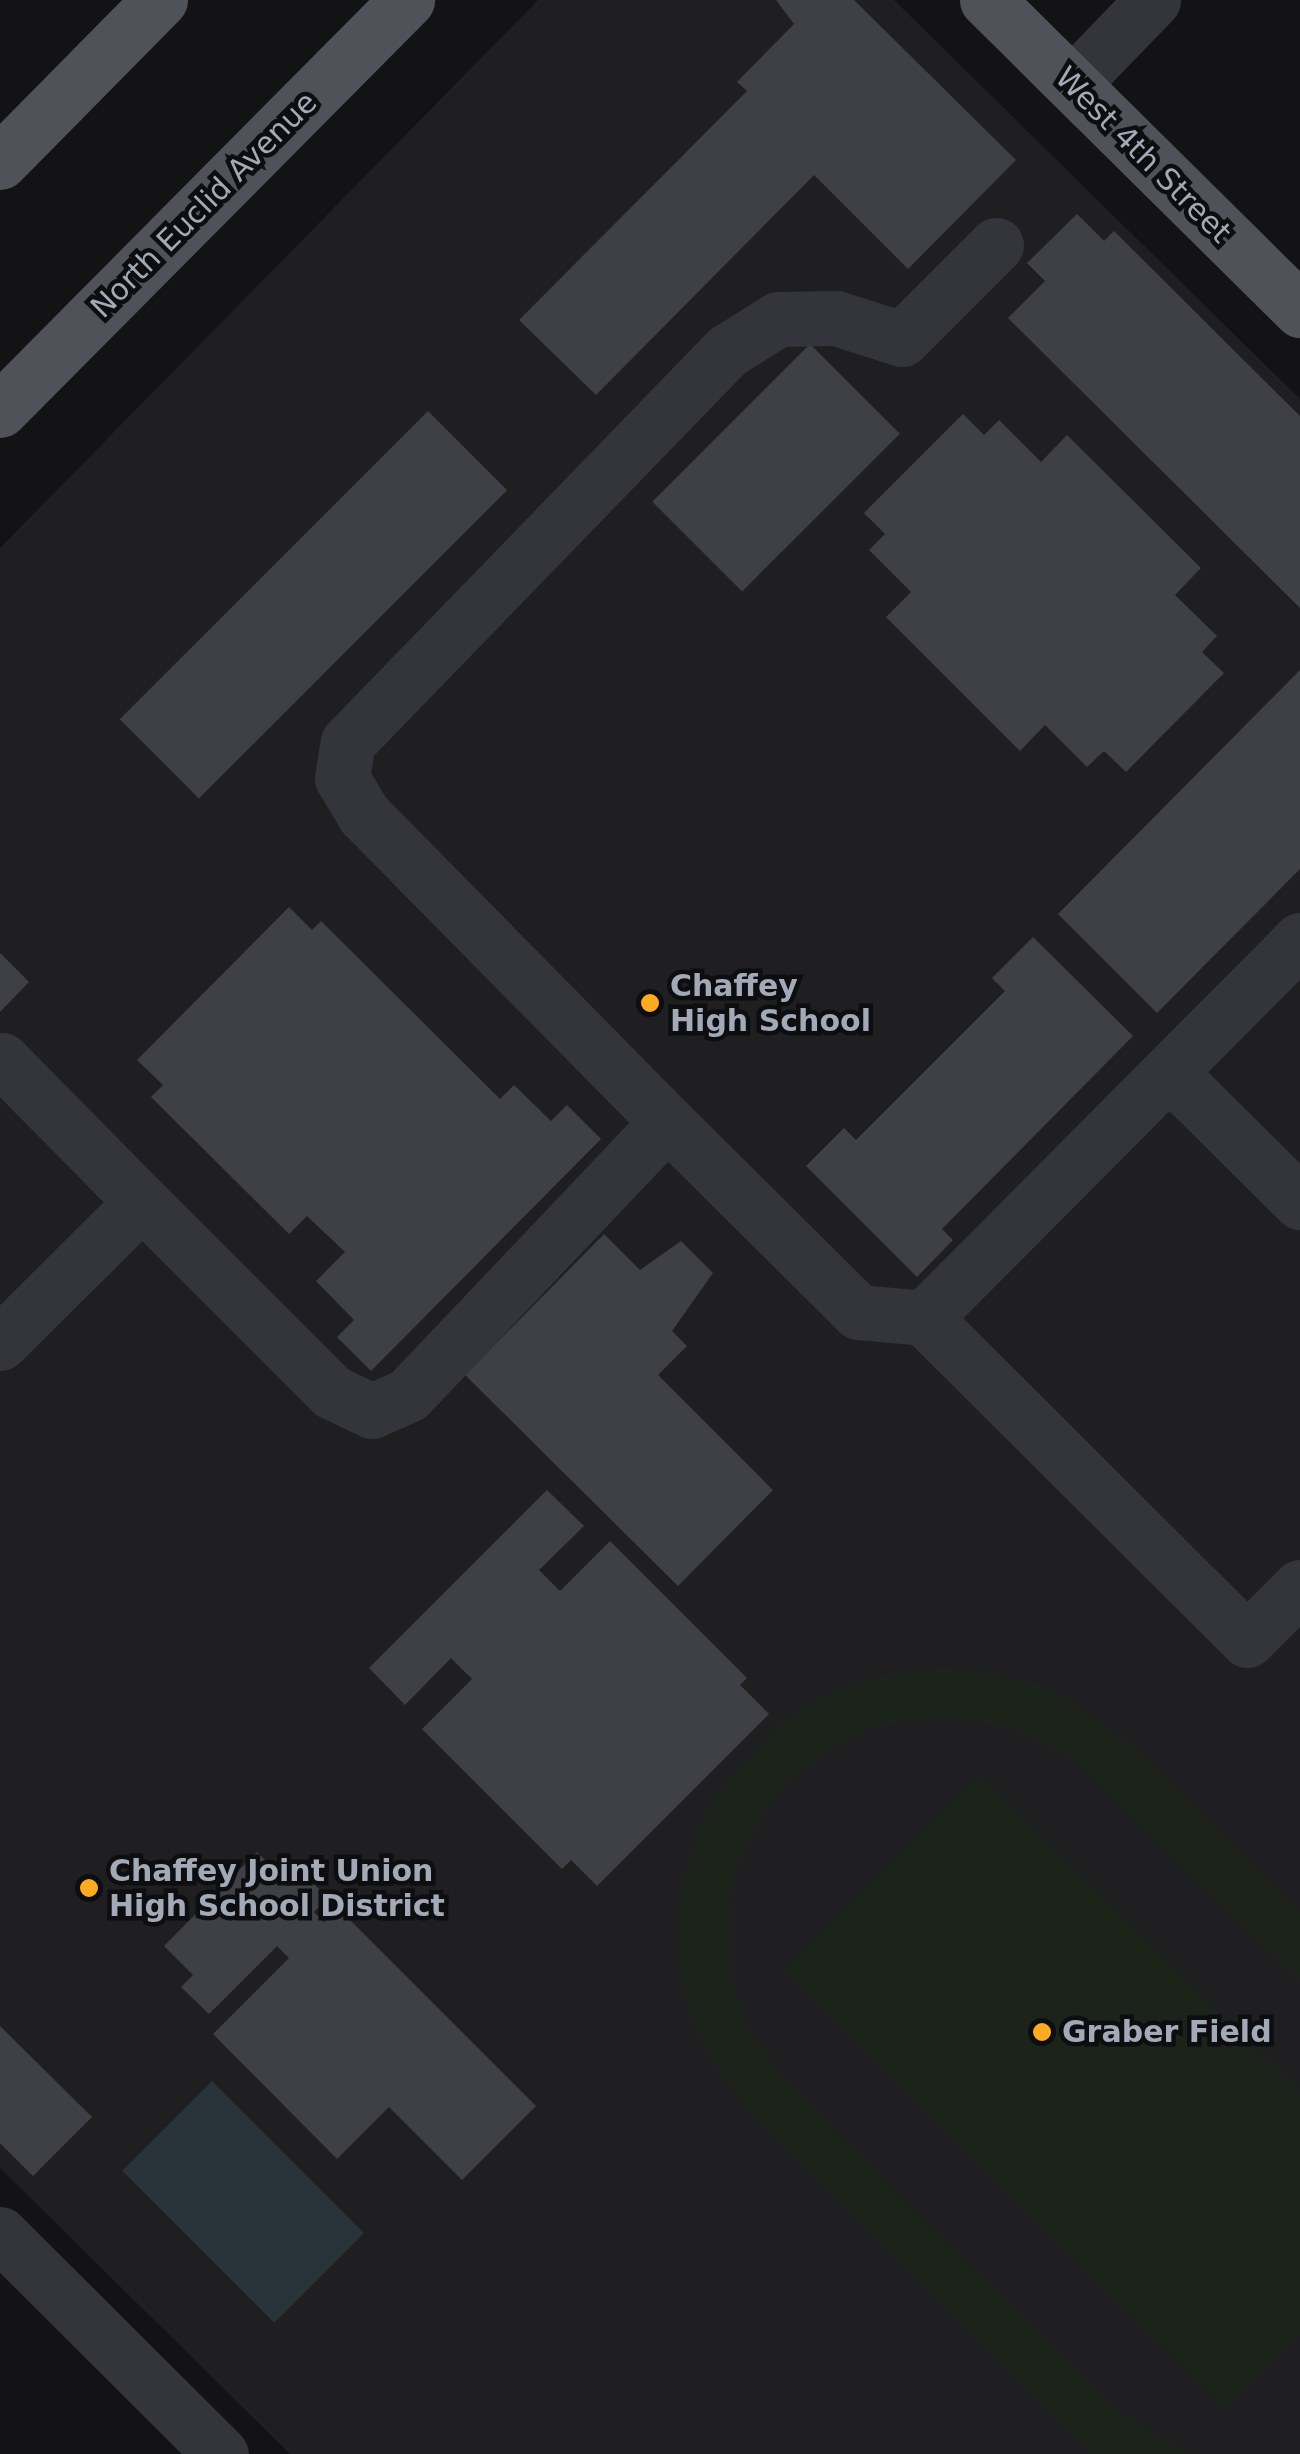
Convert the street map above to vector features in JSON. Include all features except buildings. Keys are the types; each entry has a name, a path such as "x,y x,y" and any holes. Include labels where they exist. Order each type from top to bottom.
{"main road":[{"path":"0,162 160,0"},
{"name":"North Euclid Avenue","path":"0,410 407,0"},
{"name":"West 4th Street","path":"987,0 1300,310"}],"street":[{"path":"1072,84 1153,0"},
{"path":"996,245 902,340 836,318 778,319 727,351 348,742 342,778 364,815 858,1312 924,1318 1247,1640 1300,1587"},
{"path":"924,1318 1300,940"},
{"path":"2,1060 332,1392 372,1411 408,1395 667,1122"},
{"path":"1169,1072 1300,1202"},
{"path":"0,1344 142,1202"},
{"path":"0,2234 221,2454"}],"shaded area":[{"name":"Chaffey High School","path":"538,0 894,0 1300,399 1300,2454 290,2454 0,2168 0,548"},
{"path":"944,1668 1026,1681 1064,1697 1132,1746 1300,1913 1300,1981 1072,1758 1011,1727 944,1716 877,1726 845,1740 789,1780 768,1805 737,1866 729,1900 729,1968 737,2000 750,2033 791,2088 1108,2404 1188,2454 1093,2454 1074,2438 757,2122 708,2054 691,2015 681,1976 681,1892 706,1813 729,1777 787,1718 822,1697 862,1680"},
{"name":"Graber Field","path":"980,1774 1300,2093 1300,2335 1226,2409 784,1971"},
{"path":"212,2081 364,2233 274,2323 122,2171"}],"place":[{"name":"Chaffey High School","path":"650,1003"},
{"name":"Chaffey Joint Union High School District","path":"89,1888"},
{"name":"Graber Field","path":"1042,2032"}]}
